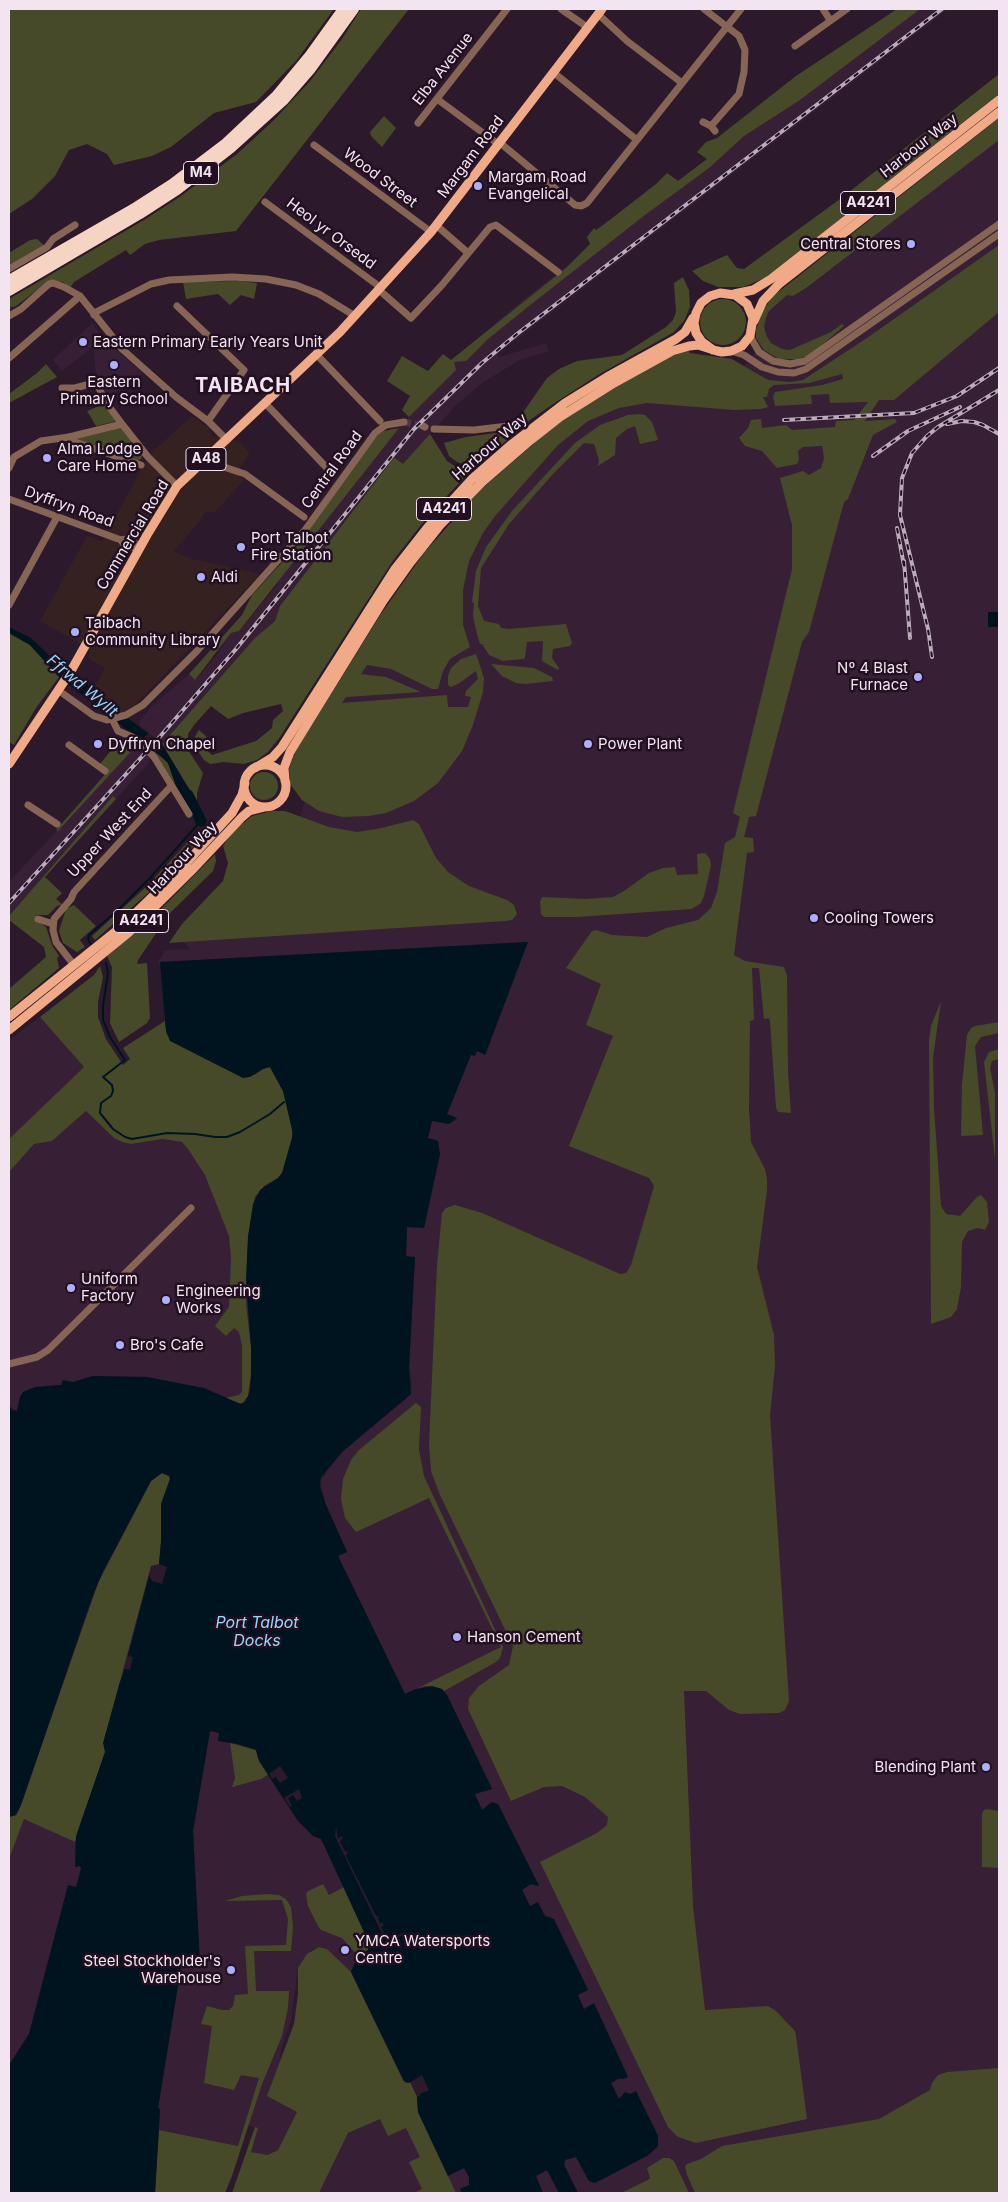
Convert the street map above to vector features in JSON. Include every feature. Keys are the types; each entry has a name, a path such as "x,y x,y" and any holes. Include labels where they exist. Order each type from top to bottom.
{"highway":[{"name":"M4","path":"9,280 136,207 172,184 226,143 276,96 343,9"},
{"name":"M4","path":"9,291 140,214 177,190 231,148 284,100 310,70 354,9"}],"main road":[{"name":"Margam Road","path":"355,316 434,228 600,11"},
{"name":"Harbour Way","path":"731,294 753,290 771,279 999,100"},
{"name":"Harbour Way","path":"754,322 764,301 778,284 999,112"},
{"name":"A4241","path":"696,313 701,303 710,296 720,293 731,294"},
{"path":"731,294 739,297 747,304 752,312 754,322"},
{"name":"Harbour Way","path":"255,768 272,757 282,747 389,578 428,527 472,479 506,449 565,403 683,334 696,313"},
{"path":"696,313 694,323 699,338 714,350"},
{"name":"Commercial Road","path":"58,690 71,671 138,549 177,486 266,404 355,316"},
{"name":"A4241","path":"750,336 754,322"},
{"path":"731,351 742,346 750,336"},
{"name":"Harbour Way","path":"285,780 284,768 290,752 383,601 441,524 470,494 527,442 560,417 614,383 682,347 698,345 714,350"},
{"name":"A4241","path":"714,350 731,351"},
{"name":"A48","path":"9,764 58,690"},
{"path":"255,768 264,765 273,767 281,773 285,780"},
{"name":"A4241","path":"245,783 249,774 255,768"},
{"name":"A4241","path":"265,807 274,805 282,798 286,788 285,780"},
{"name":"Harbour Way","path":"9,1017 120,928 178,872 232,812 242,795 245,783"},
{"path":"245,783 246,794 250,800 254,804 265,807"},
{"name":"Harbour Way","path":"9,1030 128,933 189,874 242,816 249,811 265,807"}],"street":[{"name":"Elba Avenue","path":"418,123 507,9"},
{"path":"561,9 587,27"},
{"path":"703,122 713,128 740,94 745,50 739,36 704,9"},
{"path":"436,99 499,143 576,205 582,206 587,203 741,9"},
{"path":"823,9 830,20"},
{"path":"800,45 830,20 847,9"},
{"path":"600,11 627,40 682,83"},
{"path":"553,72 637,140"},
{"name":"Wood Street","path":"314,145 467,252"},
{"name":"Heol yr Orsedd","path":"265,202 380,288 411,318 442,285 467,252"},
{"path":"750,336 760,352 773,362 790,364 805,361 999,224"},
{"path":"9,269 47,247 53,239 75,225"},
{"path":"467,252 490,227 496,225 558,272"},
{"path":"731,351 744,355 762,367 778,372 794,373 806,370 999,234"},
{"path":"94,315 96,312 151,284 184,278 232,277 266,279 296,286 319,294 355,316"},
{"path":"9,316 21,309 43,288 53,283 80,296 122,349 176,397 208,421 227,440"},
{"path":"9,358 80,296"},
{"path":"177,306 244,370 208,421"},
{"path":"317,355 381,424 404,422"},
{"path":"62,388 97,384 105,401 122,424 146,454 177,486"},
{"path":"266,404 326,467"},
{"path":"9,468 12,460 41,441 69,437 122,424"},
{"name":"Central Road","path":"113,719 126,715 143,705 176,673 305,530 381,424"},
{"path":"434,429 474,430 508,426"},
{"path":"69,437 83,445 142,465"},
{"path":"210,456 221,466 245,474 304,517"},
{"name":"Dyffryn Road","path":"9,500 121,540 124,545 138,549"},
{"path":"9,605 57,517"},
{"path":"58,690 94,716 102,719 113,719 118,731 134,737 152,754 189,814"},
{"path":"69,745 105,771"},
{"name":"Upper West End","path":"53,924 56,916 71,900 74,892 171,786"},
{"path":"28,805 57,824"},
{"path":"38,919 53,924 56,942 74,965"},
{"path":"9,1364 37,1357 48,1350 191,1208"}],"shaded area":[{"path":"910,9 948,9 497,354 499,357 546,343 549,351 520,360 485,381 456,405 403,465 393,459 280,606 275,621 255,638 151,756 148,764 116,799 113,796 9,916 9,882 149,732 140,726 139,722 152,706 189,674 195,680 216,656 231,633 239,631 277,585 279,570 390,429 399,428 409,417 448,363 524,299 676,182"},
{"path":"999,118 999,2193 578,2193 564,2165 565,2160 576,2157 589,2181 595,2183 653,2152 657,2148 658,2136 636,2091 630,2094 625,2093 619,2099 611,2082 628,2077 594,2004 584,2009 577,1995 588,1989 551,1917 545,1916 530,1906 522,1889 531,1884 539,1885 498,1804 482,1810 474,1794 492,1788 447,1695 444,1691 416,1689 405,1694 338,1556 347,1551 326,1505 320,1481 342,1452 406,1399 412,1385 409,1368 415,1258 406,1257 407,1227 424,1227 440,1154 436,1140 428,1138 432,1120 449,1124 457,1119 447,1114 471,1055 477,1051 486,1054 527,942 160,962 160,965 158,963 165,950 190,949 178,935 297,827 308,791 311,752 367,664 443,556 542,454 626,391 739,373 760,346 756,338 756,330 772,297"},
{"name":"Eastern Primary School","path":"92,323 105,340 143,373 108,399 96,376 93,347 62,371 53,360"},
{"path":"192,416 210,429 208,431 213,436 238,441 250,453 240,468 238,477 245,479 214,513 206,511 174,551 188,558 260,574 135,705 121,712 109,704 94,689 105,668 89,659 90,652 81,644 40,621 87,536 102,541 150,454"},
{"path":"40,1017 84,1067 9,1139 9,1040"},
{"path":"86,1111 114,1138 122,1142 131,1144 162,1139 190,1144 200,1148 246,1279 251,1347 240,1404 204,1388 147,1377 93,1376 61,1385 31,1389 23,1392 17,1411 11,1408 9,1404 9,1172 34,1144 52,1141"},
{"path":"210,1731 220,1732 218,1740 238,1744 259,1761 298,1821 322,1840 368,1941 358,1956 351,1972 327,1949 321,1947 312,1950 298,1968 291,2020 282,2046 279,2067 267,2096 326,2127 264,2156 251,2152 248,2145 255,2128 248,2125 238,2146 159,2130 160,2109 158,2109 181,1967 200,1965 193,1831"},
{"path":"24,1819 75,1842 75,1867 81,1866 81,1869 76,1888 68,1886 29,2034 9,2065 9,1859"},
{"path":"412,2104 448,2176 464,2168 469,2177 469,2185 460,2189 462,2193 319,2193 348,2133"},
{"path":"548,2171 559,2193 543,2193 536,2176"}],"green space":[{"path":"9,9 334,9 296,61 256,102 214,113 171,147 152,156 114,165 107,154 87,144 69,150 55,176 32,199 9,214"},
{"path":"361,9 409,9 236,231 159,240 145,244 130,255 126,250 74,282 70,288 63,282 49,281 16,306 9,308 9,299 144,220 181,196 237,154 275,119 311,80 342,39"},
{"path":"897,9 920,9 800,100 744,136 709,168 645,215 488,339 466,361 454,362 456,370 409,417 402,410 410,396 387,381 402,356 428,371 443,354 451,360 566,268 590,244 587,237 594,228 596,230 611,219 656,184 667,173 678,181 707,159 697,152 706,142 717,138 796,76"},
{"path":"999,74 999,94 765,278 743,287 718,287 703,281 692,271 727,255 737,268 744,269 840,199"},
{"path":"384,116 396,128 382,147 371,136 370,132"},
{"path":"999,118 999,140 806,288 793,296 787,295 768,312 764,326 766,335 771,343 782,349 790,350 831,332 842,324 844,326 810,355 797,359 779,359 764,350 756,338 756,330 761,314 772,297"},
{"path":"37,239 44,245 9,265 9,253 30,240"},
{"path":"999,245 999,312 894,400 879,400 865,421 895,419 897,422 873,435 848,499 844,502 809,632 802,642 756,816 749,817 744,837 753,838 754,852 747,853 734,955 745,961 784,967 787,976 788,1071 791,1113 778,1112 776,1108 770,1022 769,1018 764,1019 759,968 752,968 754,1020 750,1021 749,1109 751,1142 765,1169 767,1179 757,1267 774,1335 775,1366 770,1415 789,1701 785,1710 779,1713 740,1714 729,1710 706,1691 684,1691 693,1906 705,2010 768,2006 776,2011 795,2031 807,2119 696,2143 678,2137 668,2127 540,1862 597,1833 607,1825 608,1817 585,1797 562,1786 544,1787 511,1801 468,1709 469,1698 479,1686 509,1665 513,1646 440,1495 431,1471 429,1444 437,1265 442,1213 446,1208 455,1205 482,1213 620,1274 626,1273 631,1265 654,1186 649,1178 569,1146 613,1036 586,1025 601,984 566,968 592,931 596,930 612,935 647,937 666,928 698,920 711,908 717,892 725,843 735,837 740,817 733,813 792,569 792,525 780,478 803,471 809,475 821,468 824,458 822,446 803,447 798,451 799,460 797,464 777,468 762,451 745,446 739,438 748,428 751,420 761,419 762,428 786,425 792,430 835,427 836,421 854,420 868,402 830,403 829,394 811,395 812,404 775,406 773,397 775,392 822,385 843,379 842,374 809,383 774,385 769,389 767,397 763,397 768,407 761,409 734,410 647,403 619,408 588,421 558,445 495,516 483,533 469,561 463,590 463,625 470,647 450,659 443,671 438,689 432,689 391,669 367,665 361,674 386,677 421,692 346,697 342,703 447,695 448,707 468,707 471,697 465,696 466,691 478,679 476,671 451,687 448,685 448,676 451,668 461,659 476,654 484,678 483,692 473,725 462,751 438,783 414,801 386,813 342,817 319,811 302,800 290,784 289,769 295,752 381,614 424,553 478,492 554,426 607,391 665,359 688,350 690,353 732,359 768,380 790,382 803,380 867,338"},
{"path":"683,277 689,290 690,307 684,321 674,332 598,375 553,404 530,420 482,462 463,464 449,456 444,443 466,437 510,431 547,378 559,369 577,361 622,355 666,327 673,320 676,312 674,283"},
{"path":"241,281 257,283 254,299 241,295 230,305 218,294 186,299 183,282"},
{"path":"718,299 728,299 742,309 746,322 742,335 736,341 728,345 718,345 704,335 700,327 700,317 710,303"},
{"path":"46,364 57,377 9,403 9,394"},
{"path":"104,404 117,421 96,426 87,411"},
{"path":"628,415 645,415 652,422 658,440 640,444 635,426 627,429 616,438 615,455 598,466 599,460 594,444 584,443 552,475 509,524 481,568 478,606 484,621 499,624 501,628 509,629 566,624 572,643 570,646 553,649 552,658 559,668 558,670 542,661 543,641 527,642 525,658 523,659 503,661 489,655 482,644 480,644 473,616 474,603 472,602 476,571 486,547 512,511 575,443 600,425"},
{"path":"121,426 143,455 141,459 136,461 76,440 76,438"},
{"path":"399,428 239,631 231,633 195,680 189,674 242,615 252,595 296,547 377,436 384,431"},
{"path":"430,434 447,461 464,472 463,479 428,516 392,562 280,737 268,752 257,760 244,764 224,762 210,764 204,760 197,750 194,738 199,730 207,737 201,745 212,755 256,741 272,728 273,720 283,711 281,704 243,713 228,719 211,706 194,725 188,734 188,750 203,773 197,793 197,802 162,744 255,638 275,621 280,606 393,459 395,458 403,464"},
{"path":"9,633 30,645 59,677 36,708 14,745 9,742"},
{"path":"491,664 534,668 552,677 553,681 526,684 516,683 502,676"},
{"path":"120,739 132,740 138,744 58,831 56,830 108,771 100,764"},
{"path":"155,752 168,763 176,786"},
{"path":"264,772 274,776 278,786 274,796 264,800 254,796 250,786 254,776"},
{"path":"113,796 116,799 45,877 62,893 56,899 63,905 57,906 48,915 36,915 35,921 46,927 52,945 59,956 57,958 59,968 9,1010 9,989 46,957 44,947 9,920 9,916"},
{"path":"272,811 285,811 329,827 357,832 413,820 419,824 436,858 448,872 469,886 507,900 514,905 517,914 512,920 505,921 169,943 182,924 223,881 228,863 223,846 232,832 252,816"},
{"path":"200,829 204,836 156,886 95,940 92,936 147,886"},
{"path":"705,853 710,859 711,866 701,903 692,909 577,917 544,917 541,914 540,902 542,897 586,899 613,897 649,873 663,868 675,867 677,875 698,874 697,854"},
{"path":"215,854 216,861 213,871 169,914 138,960 137,964 147,963 150,1018 147,1023 119,1042 110,1023 112,967 107,956 162,908"},
{"path":"74,905 96,926 80,940 85,947 77,952 63,943 59,931 66,909"},
{"path":"100,966 103,977 98,1002 98,1017 106,1039 123,1065 130,1059 123,1048 165,1021 167,1035 254,1075 270,1067 283,1091 292,1126 292,1143 282,1173 278,1178 264,1186 255,1197 248,1237 246,1304 251,1347 251,1375 248,1396 242,1404 226,1398 239,1395 242,1392 242,1346 239,1332 234,1328 226,1336 215,1326 229,1307 231,1258 229,1236 205,1175 182,1142 162,1139 131,1144 122,1142 114,1138 86,1111 52,1141 34,1144 9,1172 9,1139 84,1067 40,1017 94,975"},
{"path":"941,1001 933,1058 934,1108 941,1206 946,1214 960,1216 981,1195 987,1202 989,1222 985,1230 978,1228 968,1231 962,1242 961,1287 957,1309 951,1317 931,1324 929,1039 931,1026"},
{"path":"999,1022 999,1033 981,1037 975,1046 983,1135 961,1136 962,1084 967,1035 971,1028 975,1026"},
{"path":"999,1049 999,1059 992,1061 990,1068 995,1093 995,1159 984,1062 989,1052"},
{"path":"416,1403 421,1407 419,1450 424,1476 503,1647 500,1658 496,1662 444,1691 425,1686 416,1689 501,1647 429,1498 356,1532 345,1518 341,1499 343,1479 351,1460 359,1450"},
{"path":"162,1473 169,1476 170,1479 161,1504 159,1564 151,1566 119,1685 105,1752 75,1842 24,1819 9,1859 9,1817 16,1815 21,1805 98,1583 151,1481"},
{"path":"230,1743 256,1750 258,1758 269,1774 261,1779 232,1787 235,1778"},
{"path":"986,1809 999,1811 999,1868 982,1867 982,1815"},
{"path":"323,1884 329,1895 344,1887 369,1943 366,1952 358,1956 342,1938 321,1930 318,1926 308,1906 306,1894 308,1891"},
{"path":"279,1895 286,1899 291,1907 293,1927 291,1951 254,1951 256,1991 289,1991 288,2008 282,2036 262,2084 232,2176 225,2193 155,2193 159,2130 238,2146 259,2078 241,2075 234,2090 204,2083 212,2026 201,2024 207,2006 229,2010 233,2006 235,1995 248,1994 245,1946 286,1945 288,1919 282,1900 225,1901 242,1896"},
{"path":"319,1947 327,1949 351,1972 403,2080 406,2083 410,2082 417,2097 418,2112 456,2193 414,2193 422,2189 409,2162 420,2157 406,2128 388,2136 380,2119 348,2133 319,2193 232,2193 255,2127 258,2128 251,2152 267,2155 278,2150 297,2112 267,2096 294,2024 298,1994 298,1968 307,1954"},
{"path":"999,2068 999,2193 695,2193 687,2175 685,2166 687,2164 701,2159 722,2146 879,2119 930,2090 932,2083 938,2075 947,2072"},
{"path":"663,2158 669,2158 674,2161 689,2193 621,2193 648,2180 650,2178 647,2168"}],"water":[{"path":"988,612 999,612 999,627 988,627"},
{"path":"9,627 31,638 56,662 77,675 109,704 162,744 199,806 191,811 176,786 168,763 162,757 59,677 30,645 9,633"},
{"name":"Port Talbot Docks","path":"528,942 485,1055 477,1051 475,1056 471,1055 447,1114 457,1118 449,1124 432,1121 428,1138 438,1141 440,1154 424,1228 407,1227 406,1256 415,1257 409,1368 411,1394 342,1452 321,1477 320,1487 347,1552 338,1556 405,1694 416,1689 432,1686 442,1689 447,1695 492,1789 475,1794 482,1810 492,1802 498,1804 539,1886 531,1884 522,1890 530,1906 538,1902 545,1916 554,1919 588,1990 578,1995 584,2009 594,2003 628,2077 619,2078 611,2083 619,2099 625,2092 630,2094 636,2091 658,2136 658,2146 647,2156 595,2183 589,2181 576,2157 565,2160 564,2165 578,2193 559,2193 547,2170 536,2176 543,2193 462,2193 460,2189 469,2185 469,2177 464,2168 448,2176 418,2112 417,2097 429,2090 422,2075 409,2083 404,2081 351,1972 358,1956 368,1950 369,1943 321,1839 313,1836 298,1821 259,1761 256,1750 238,1744 218,1741 219,1733 210,1731 193,1831 200,1965 181,1967 158,2108 160,2109 155,2193 9,2193 9,2065 29,2034 68,1885 76,1887 81,1869 80,1866 75,1867 76,1836 105,1752 103,1743 119,1685 125,1669 130,1670 133,1657 128,1656 149,1576 152,1581 162,1584 167,1567 159,1564 161,1504 170,1479 169,1476 162,1473 151,1481 102,1573 21,1805 16,1815 9,1817 9,1404 12,1410 17,1411 23,1392 35,1387 61,1385 63,1380 73,1382 93,1376 147,1377 204,1388 240,1404 245,1402 250,1392 251,1375 246,1279 248,1237 253,1204 260,1190 278,1178 282,1173 293,1134 283,1091 270,1067 250,1077 243,1078 170,1041 166,1031 160,962"}],"pier":[{"path":"149,733 162,745 155,752 142,739"},
{"path":"280,1766 288,1778 280,1783 276,1777 272,1779 269,1774"},
{"path":"299,1789 302,1798 297,1801 293,1795 288,1798 292,1806 290,1807 284,1798"},
{"path":"336,1827 338,1839 341,1836 343,1838 340,1842 345,1851 348,1852 346,1856 376,1916 379,1917 380,1923 384,1925 381,1927 386,1936 390,1938 405,1932 406,1934 390,1940 384,1938 335,1836"}],"waterway":[{"name":"Ffrwd Wyllt","path":"188,795 201,821"},
{"path":"91,944 88,939 89,935 149,879 201,821"},
{"path":"106,963 108,973 103,1020 110,1037 125,1060 103,1077 112,1085 113,1091 111,1096 101,1103 100,1113 113,1129 132,1139 167,1133 227,1137 240,1132 270,1114 284,1102"}],"tunnel":[{"path":"404,422 423,426"}],"railway":[{"path":"9,903 157,740 236,649 414,429 482,363 517,334 942,9"},
{"path":"784,420 914,413 957,396 999,368"},
{"path":"932,657 928,629 900,515 902,478 912,453 927,436 938,427 999,390"},
{"path":"873,456 908,431 960,407"},
{"path":"947,424 962,421 974,422 999,434"},
{"path":"897,528 904,566"},
{"path":"904,561 910,638"}],"place":[{"name":"Margam Road Evangelical","path":"478,186"},
{"name":"Central Stores","path":"911,244"},
{"name":"Eastern Primary Early Years Unit","path":"83,342"},
{"name":"Eastern Primary School","path":"114,365"},
{"name":"Alma Lodge Care Home","path":"47,458"},
{"name":"Port Talbot Fire Station","path":"241,547"},
{"name":"Aldi","path":"201,577"},
{"name":"Taibach Community Library","path":"75,632"},
{"name":"Nº 4 Blast Furnace","path":"918,677"},
{"name":"Dyffryn Chapel","path":"98,744"},
{"name":"Power Plant","path":"588,744"},
{"name":"Cooling Towers","path":"814,918"},
{"name":"Uniform Factory","path":"71,1288"},
{"name":"Engineering Works","path":"166,1300"},
{"name":"Bro's Cafe","path":"120,1345"},
{"name":"Hanson Cement","path":"457,1637"},
{"name":"Blending Plant","path":"986,1767"},
{"name":"YMCA Watersports Centre","path":"345,1950"},
{"name":"Steel Stockholder's Warehouse","path":"231,1970"}],"district":[{"name":"TAIBACH","path":"243,386"}]}
